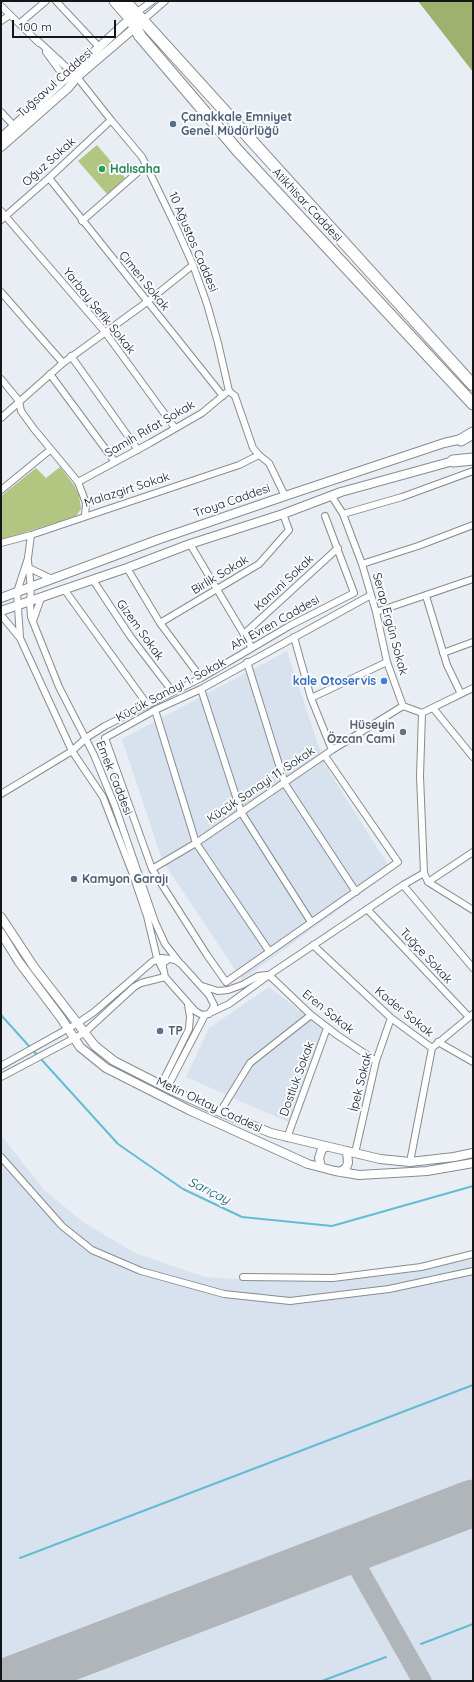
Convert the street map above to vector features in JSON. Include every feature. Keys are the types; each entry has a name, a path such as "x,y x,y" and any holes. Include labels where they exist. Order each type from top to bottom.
{"highway":[{"path":"115,1 136,20"},
{"path":"125,1 136,20"},
{"name":"Atikhisar Caddesi","path":"136,20 473,385"},
{"name":"Atikhisar Caddesi","path":"136,20 182,87 238,151 473,404"},
{"path":"461,440 473,433"},
{"path":"453,461 473,459"}],"main road":[{"path":"1,138 65,78 75,74 99,47 136,20"},
{"name":"Tuğsavul Caddesi","path":"1,147 68,88 75,74 136,20"},
{"name":"Troya Caddesi","path":"1,598 157,540 285,496 414,452 444,443 473,437"},
{"path":"1,611 127,568 190,544 283,514 332,495 473,454"},
{"name":"Metin Oktay Caddesi","path":"1,917 34,967 78,1023 84,1033 95,1046 114,1061 220,1112 287,1138 380,1159 410,1162 454,1157 473,1153"},
{"name":"Metin Oktay Caddesi","path":"1,933 19,962 67,1031 80,1047 94,1059 124,1078 189,1110 308,1164 340,1172 359,1175 427,1171 473,1163"},
{"path":"320,1167 318,1158 322,1149 326,1147"},
{"path":"340,1172 346,1168 351,1152"}],"street":[{"path":"20,23 46,1"},
{"path":"56,1 99,47"},
{"path":"136,20 152,1"},
{"path":"136,20 165,1"},
{"path":"1,6 37,40 65,78"},
{"path":"1,21 10,15"},
{"name":"10 Ağustos Caddesi","path":"37,40 75,74 142,157 193,265 207,304 220,350 229,391 235,396 253,448 269,463 285,496"},
{"path":"1,112 14,126"},
{"name":"Oğuz Sokak","path":"3,218 49,178 111,120"},
{"path":"82,220 146,165"},
{"name":"Çimen Sokak","path":"49,178 223,396"},
{"name":"Yarbay Şefik Sokak","path":"1,210 3,218 105,332 175,428"},
{"path":"1,418 63,362 147,302 193,265"},
{"path":"1,292 63,362"},
{"path":"71,356 138,450"},
{"path":"50,374 115,462"},
{"path":"1,379 20,401 21,411 50,450 78,482 86,503 84,516"},
{"name":"Samih Rıfat Sokak","path":"78,482 138,450 202,413 229,391"},
{"path":"1,490 50,450"},
{"name":"Malazgirt Sokak","path":"1,543 31,535 238,465 259,455"},
{"path":"343,514 402,497 473,471"},
{"name":"Serap Ergün Sokak","path":"332,495 343,514 362,564 376,612 387,662 403,706"},
{"name":"Birlik Sokak","path":"160,623 259,564 289,530 283,514"},
{"path":"325,516 338,548"},
{"path":"362,564 418,546 473,525"},
{"path":"20,638 17,592 28,558 31,535"},
{"path":"190,544 252,648"},
{"name":"Ahi Evren Caddesi","path":"1,794 72,751 86,738 120,718 201,678 291,625 354,593 338,548"},
{"name":"Kanuni Sokak","path":"244,634 338,548"},
{"name":"Emek Caddesi","path":"28,558 32,621 60,687 86,738 115,806 155,922 165,944 213,1001 212,1012"},
{"path":"29,568 52,579"},
{"path":"127,568 160,623 201,678"},
{"path":"376,612 473,579"},
{"name":"Gizem Sokak","path":"93,580 130,636 172,691"},
{"path":"64,589 147,704"},
{"name":"Küçük Sanayi 1. Sokak","path":"152,869 105,738 155,710 201,689 247,662 371,595"},
{"path":"426,596 447,665 461,694"},
{"path":"32,621 41,598"},
{"path":"1,616 20,638 72,751 104,797 147,916 158,960 165,977 195,1012 205,1015"},
{"path":"294,637 311,698 332,750"},
{"path":"443,653 473,642"},
{"path":"247,662 285,784 356,892"},
{"path":"311,698 387,662"},
{"path":"403,706 422,713 473,688"},
{"path":"201,689 241,812 311,922"},
{"name":"Küçük Sanayi 11. Sokak","path":"152,869 196,843 285,784 332,750 403,706"},
{"path":"433,708 473,757"},
{"path":"155,710 196,843 269,951"},
{"path":"422,713 420,776 424,873 428,882 473,910"},
{"path":"152,869 226,982 398,862 325,756"},
{"path":"428,882 473,852"},
{"path":"164,1086 205,1015 229,1004 269,974 403,885 424,873"},
{"path":"403,885 473,968"},
{"name":"Tuğçe Sokak","path":"367,909 471,1016"},
{"name":"Kader Sokak","path":"313,945 391,1018 432,1048 410,1162"},
{"path":"163,970 163,964 169,959 172,959"},
{"path":"1,1066 67,1031 94,1012 152,962 172,959 179,962"},
{"path":"201,986 209,989 228,990 242,985 258,976 269,974"},
{"name":"Eren Sokak","path":"269,974 311,1015 376,1061"},
{"path":"1,1077 74,1040 84,1033 134,987 141,983 165,977"},
{"path":"164,1086 189,1029 190,1017 188,1003"},
{"path":"220,1112 250,1063 311,1015"},
{"path":"432,1048 471,1016"},
{"name":"İpek Sokak","path":"351,1152 376,1061 391,1018"},
{"name":"Dostluk Sokak","path":"287,1138 328,1028"},
{"path":"438,1042 473,1062"},
{"path":"1,1157 62,1226 92,1250 141,1271 224,1294 290,1300 389,1289 473,1271"},
{"path":"243,1277 333,1278 421,1267 473,1254"}],"shaded area":[{"path":"287,651 325,765 392,871 242,980 162,860 122,739"},
{"path":"269,987 324,1029 290,1123 186,1077 209,1028"},
{"path":"1,1135 44,1190 83,1222 135,1253 205,1277 266,1281 324,1282 397,1274 473,1259 473,1681 1,1681"}],"green space":[{"path":"418,1 473,1 473,72"},
{"name":"Halısaha","path":"97,145 125,178 107,194 78,161"},
{"path":"60,467 74,485 79,495 81,509 76,516 1,540 1,496 36,468 46,478"}],"waterway":[{"name":"Sarıçay","path":"1,1015 37,1055"},
{"name":"Sarıçay","path":"40,1058 118,1144 183,1189 242,1217 332,1226 473,1186"},
{"path":"20,1558 473,1385"},
{"path":"421,1644 473,1624"},
{"path":"322,1681 386,1657"}],"taxiway":[{"path":"348,1550 422,1681"},
{"path":"1,1670 7,1674 20,1677"}],"runway":[{"path":"8,1681 473,1503"}],"place":[{"name":"Çanakkale Emniyet Genel Müdürlüğü","path":"173,124"},
{"name":"Halısaha","path":"102,169"},
{"name":"kale Otoservis","path":"384,681"},
{"name":"Hüseyin Özcan Cami","path":"403,732"},
{"name":"Kamyon Garajı","path":"74,879"},
{"name":"TP","path":"160,1031"}]}
